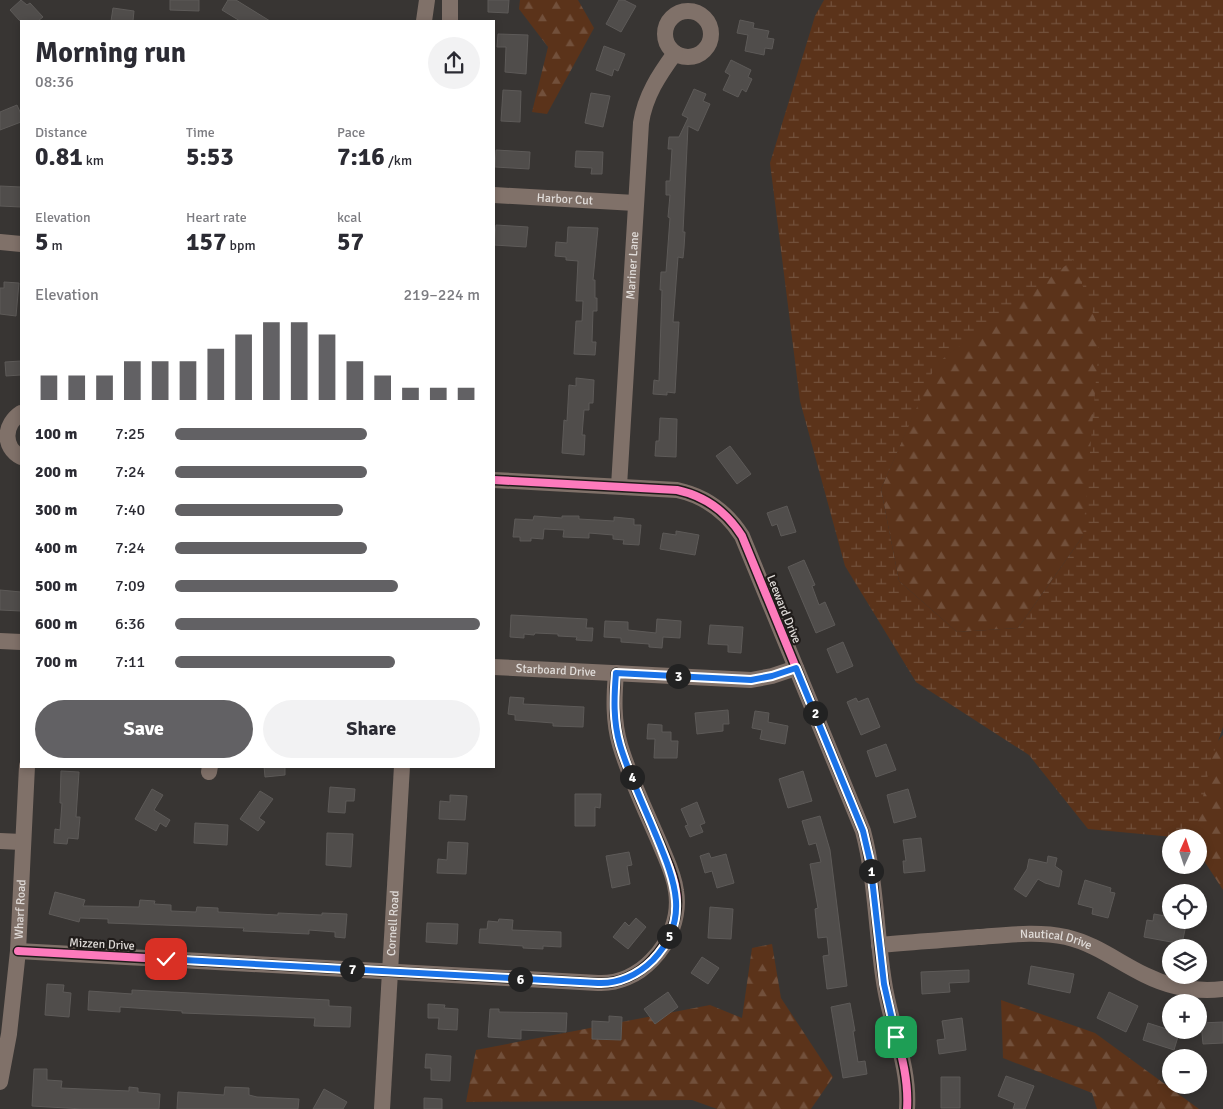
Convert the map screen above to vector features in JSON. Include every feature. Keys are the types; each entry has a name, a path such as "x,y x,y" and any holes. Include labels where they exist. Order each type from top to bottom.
{"street":[{"path":"424,20 427,0"},
{"path":"450,0 450,20"},
{"name":"Mariner Lane","path":"620,486 641,123 644,108 656,80 675,53"},
{"name":"Harbor Cut","path":"495,196 635,203"},
{"path":"0,242 20,244"},
{"path":"20,414 11,422 7,434 10,446 20,456"},
{"name":"Leeward Drive","path":"495,480 620,486 686,492 714,505 730,519 742,536 863,831 870,861 879,945 889,1011 906,1076 906,1109"},
{"path":"0,641 20,642"},
{"name":"Starboard Drive","path":"495,667 751,680 772,676 796,668"},
{"name":"Mizzen Drive","path":"18,951 606,984 623,979 649,964 663,948 672,931 676,909 676,892 670,868 619,743 614,708 616,673"},
{"name":"Wharf Road","path":"0,1082 8,1040 18,951 27,768"},
{"name":"Cornell Road","path":"382,1109 402,768"},
{"path":"0,841 22,842"},
{"name":"Nautical Drive","path":"879,945 1022,934 1052,935 1066,937 1090,945 1116,957 1143,974 1168,984 1193,989 1223,989"}],"green space":[{"path":"520,0 578,0 594,28 547,114 532,112 548,47 519,9"},
{"path":"824,0 1223,0 1223,727 1211,761 1196,829 1162,829 1162,836 1088,829 1029,755 916,682 845,566 800,401 770,163 815,16","holes":["1073,260 1100,332 1083,536 1018,628 957,632 899,581 881,489 936,364"]},
{"path":"1073,259 1139,333 1083,536 1018,628 957,632 899,581 881,489 935,364"},
{"path":"1223,735 1223,890 1208,867 1208,829 1194,829 1185,779"},
{"path":"772,944 781,998 833,1077 811,1109 717,1109 692,1100 466,1102 476,1050 710,1005 742,1018 752,948"},
{"path":"1001,1000 1095,1033 1162,1082 1162,1094 1178,1094 1199,1109 1097,1109 1092,1093 1003,1058"}],"building":[{"path":"21,0 27,5 30,3 43,17 39,20 20,21 10,10"},
{"path":"170,0 199,0 199,11 170,10"},
{"path":"228,0 236,0 268,20 238,20 222,10"},
{"path":"488,0 509,0 508,13 488,12"},
{"path":"619,0 624,0 636,6 621,32 606,24"},
{"path":"113,8 134,11 133,20 111,20"},
{"path":"740,20 754,23 753,28 769,31 767,38 774,39 772,49 765,48 764,55 745,51 748,35 737,33"},
{"path":"498,34 528,35 526,74 505,72 506,47 497,47"},
{"path":"604,46 625,54 618,71 614,69 612,76 596,70"},
{"path":"731,60 751,70 748,77 752,79 746,92 742,89 738,97 723,90 730,75 725,72"},
{"path":"694,89 706,94 703,101 710,104 698,131 688,126 683,232 685,232 684,248 683,258 678,257 673,322 679,322 675,393 667,392 667,395 653,394 654,380 659,381 661,272 666,272 670,218 668,217 670,195 666,195 666,181 670,181 672,149 668,149 669,137 679,137 688,118 682,115"},
{"path":"503,90 521,91 520,122 501,121"},
{"path":"591,93 610,96 603,127 585,123"},
{"path":"17,105 20,112 20,122 0,130 0,112"},
{"path":"496,150 530,152 529,169 495,167"},
{"path":"576,151 603,152 602,174 591,174 592,168 575,167"},
{"path":"0,186 20,187 20,207 0,206"},
{"path":"496,225 528,227 526,247 495,245"},
{"path":"568,227 598,228 593,280 595,280 595,298 597,298 597,311 593,311 592,342 596,342 595,355 574,354 576,321 582,321 583,301 576,301 578,261 566,260 566,257 555,256 556,242 567,243"},
{"path":"4,282 19,283 16,316 0,314 0,288 4,288"},
{"path":"20,361 20,375 6,376 5,362"},
{"path":"576,378 594,380 593,403 589,403 589,410 584,410 582,435 585,435 584,455 562,453 564,420 567,421 569,385 576,386"},
{"path":"660,418 677,419 676,457 655,456 656,441 659,441"},
{"path":"730,446 751,474 737,484 716,456"},
{"path":"787,506 796,532 781,536 777,524 772,526 767,513"},
{"path":"534,516 562,518 562,516 579,516 579,519 614,521 614,517 634,519 634,525 641,525 639,545 623,544 624,540 613,539 613,535 589,533 589,538 563,537 564,530 544,529 543,539 531,538 531,541 520,541 520,537 513,537 515,519 533,520"},
{"path":"676,531 699,535 695,555 660,549 663,533 676,535"},
{"path":"804,560 815,585 812,586 819,605 825,602 835,625 816,633 788,567"},
{"path":"0,590 20,592 20,611 0,610"},
{"path":"511,615 587,619 586,628 593,628 592,641 576,640 577,637 558,636 558,634 535,633 534,635 524,634 524,638 510,637"},
{"path":"657,619 681,621 680,638 663,637 662,648 649,647 649,644 621,642 621,638 604,637 605,621 628,622 628,630 656,633"},
{"path":"710,625 743,627 741,653 728,652 728,645 708,644"},
{"path":"843,642 853,666 837,673 827,649"},
{"path":"510,697 524,698 523,704 584,707 583,727 553,726 553,723 515,720 515,715 508,714"},
{"path":"856,698 858,702 868,698 880,727 861,735 847,702"},
{"path":"728,710 729,724 723,724 723,731 697,734 695,713"},
{"path":"755,711 769,713 768,722 788,726 785,744 760,739 762,730 752,728"},
{"path":"648,724 662,725 662,732 671,732 671,741 678,741 677,758 654,758 655,739 647,739"},
{"path":"886,744 896,770 876,777 867,751"},
{"path":"264,768 285,768 285,775 265,777"},
{"path":"61,771 79,772 76,817 80,817 78,839 68,838 67,844 54,843 55,829 60,830 62,803 60,803"},
{"path":"803,771 812,801 788,808 779,779"},
{"path":"330,787 355,789 354,801 346,801 345,813 328,812"},
{"path":"152,789 163,795 154,810 170,820 166,827 160,823 156,831 135,819"},
{"path":"908,789 916,817 894,823 887,795"},
{"path":"260,791 273,799 259,818 265,822 258,831 240,819"},
{"path":"575,794 601,794 600,808 595,807 595,826 575,826"},
{"path":"450,795 467,796 465,820 439,819 440,801 450,802"},
{"path":"697,802 705,823 700,825 703,832 690,837 685,826 688,825 681,809"},
{"path":"820,816 830,850 847,986 827,989 823,956 829,955 827,937 818,938 815,909 818,908 810,864 821,862 816,843 809,845 802,821"},
{"path":"195,823 228,825 227,845 194,843"},
{"path":"327,833 353,834 351,867 326,865"},
{"path":"921,838 925,871 904,873 903,861 906,861 903,840"},
{"path":"448,842 468,843 466,874 437,873 438,859 447,860"},
{"path":"629,852 632,865 627,866 630,884 612,888 606,856"},
{"path":"709,853 711,858 726,854 734,883 717,888 712,871 705,873 700,856"},
{"path":"1048,856 1057,858 1055,866 1062,871 1059,887 1038,879 1026,897 1014,889 1027,869 1029,859 1047,863"},
{"path":"1085,880 1111,888 1110,892 1115,893 1108,918 1092,914 1093,908 1078,904"},
{"path":"55,892 85,900 83,906 139,907 140,900 155,901 154,904 171,905 171,911 196,912 197,907 218,908 218,912 278,915 278,913 347,914 345,938 335,937 335,932 309,930 309,934 243,931 244,928 108,923 108,919 80,918 79,922 49,914"},
{"path":"710,907 733,909 731,939 708,938"},
{"path":"1154,914 1162,915 1162,929 1185,929 1183,939 1162,940 1144,937 1147,920 1153,921"},
{"path":"636,918 646,927 628,949 613,937 625,922 629,926"},
{"path":"499,919 513,920 512,930 561,932 561,947 543,946 543,949 479,943 480,929 487,929 488,921 498,922"},
{"path":"427,923 458,924 457,944 426,942"},
{"path":"702,957 719,968 708,984 691,973"},
{"path":"1031,966 1074,974 1070,993 1028,984"},
{"path":"969,970 969,982 949,983 950,992 922,994 921,972"},
{"path":"47,984 64,985 63,992 71,993 69,1017 45,1015"},
{"path":"132,990 329,1000 329,1006 351,1007 350,1027 314,1026 315,1018 182,1013 182,1011 120,1007 120,1012 88,1010 89,991 132,994"},
{"path":"668,992 678,1007 655,1024 644,1009"},
{"path":"1109,992 1138,1006 1126,1032 1097,1018"},
{"path":"850,1003 858,1062 865,1061 867,1074 843,1078 831,1007"},
{"path":"428,1004 445,1005 444,1008 458,1009 457,1030 438,1029 439,1018 428,1018"},
{"path":"490,1009 499,1009 499,1012 567,1013 566,1032 521,1030 521,1039 488,1037"},
{"path":"609,1016 622,1017 621,1040 592,1039 592,1021 609,1022"},
{"path":"962,1018 966,1050 939,1054 937,1040 945,1039 942,1021"},
{"path":"1223,1022 1223,1043 1203,1044 1203,1039 1207,1039 1207,1023"},
{"path":"1148,1023 1162,1027 1162,1039 1177,1039 1174,1049 1143,1040"},
{"path":"426,1054 451,1056 450,1081 431,1080 431,1068 425,1068"},
{"path":"34,1069 47,1069 47,1080 62,1081 61,1088 129,1091 129,1087 138,1088 138,1092 160,1094 159,1109 83,1109 32,1106"},
{"path":"1006,1076 1034,1086 1025,1109 1013,1109 1015,1103 998,1096"},
{"path":"941,1077 960,1077 960,1108 941,1108"},
{"path":"225,1087 249,1088 249,1095 257,1097 299,1099 298,1109 177,1109 178,1092 224,1095"},
{"path":"324,1089 347,1102 343,1109 313,1109"},
{"path":"424,1098 442,1099 442,1109 424,1109"}],"cycle path":[{"path":"495,480 677,490 697,496 714,506 729,519 742,536 863,831 871,868 884,982 906,1077 907,1109"},
{"path":"18,951 598,983 613,982 627,978 646,965 664,945 675,919 677,900 670,867 633,783 620,745 616,727 616,673"}],"route":[{"path":"166,959 606,984 633,975 656,957 668,940 675,917 676,892 670,868 619,743 614,708 616,673 751,680 782,674 796,668 863,831 870,861 884,984 896,1037"}]}
